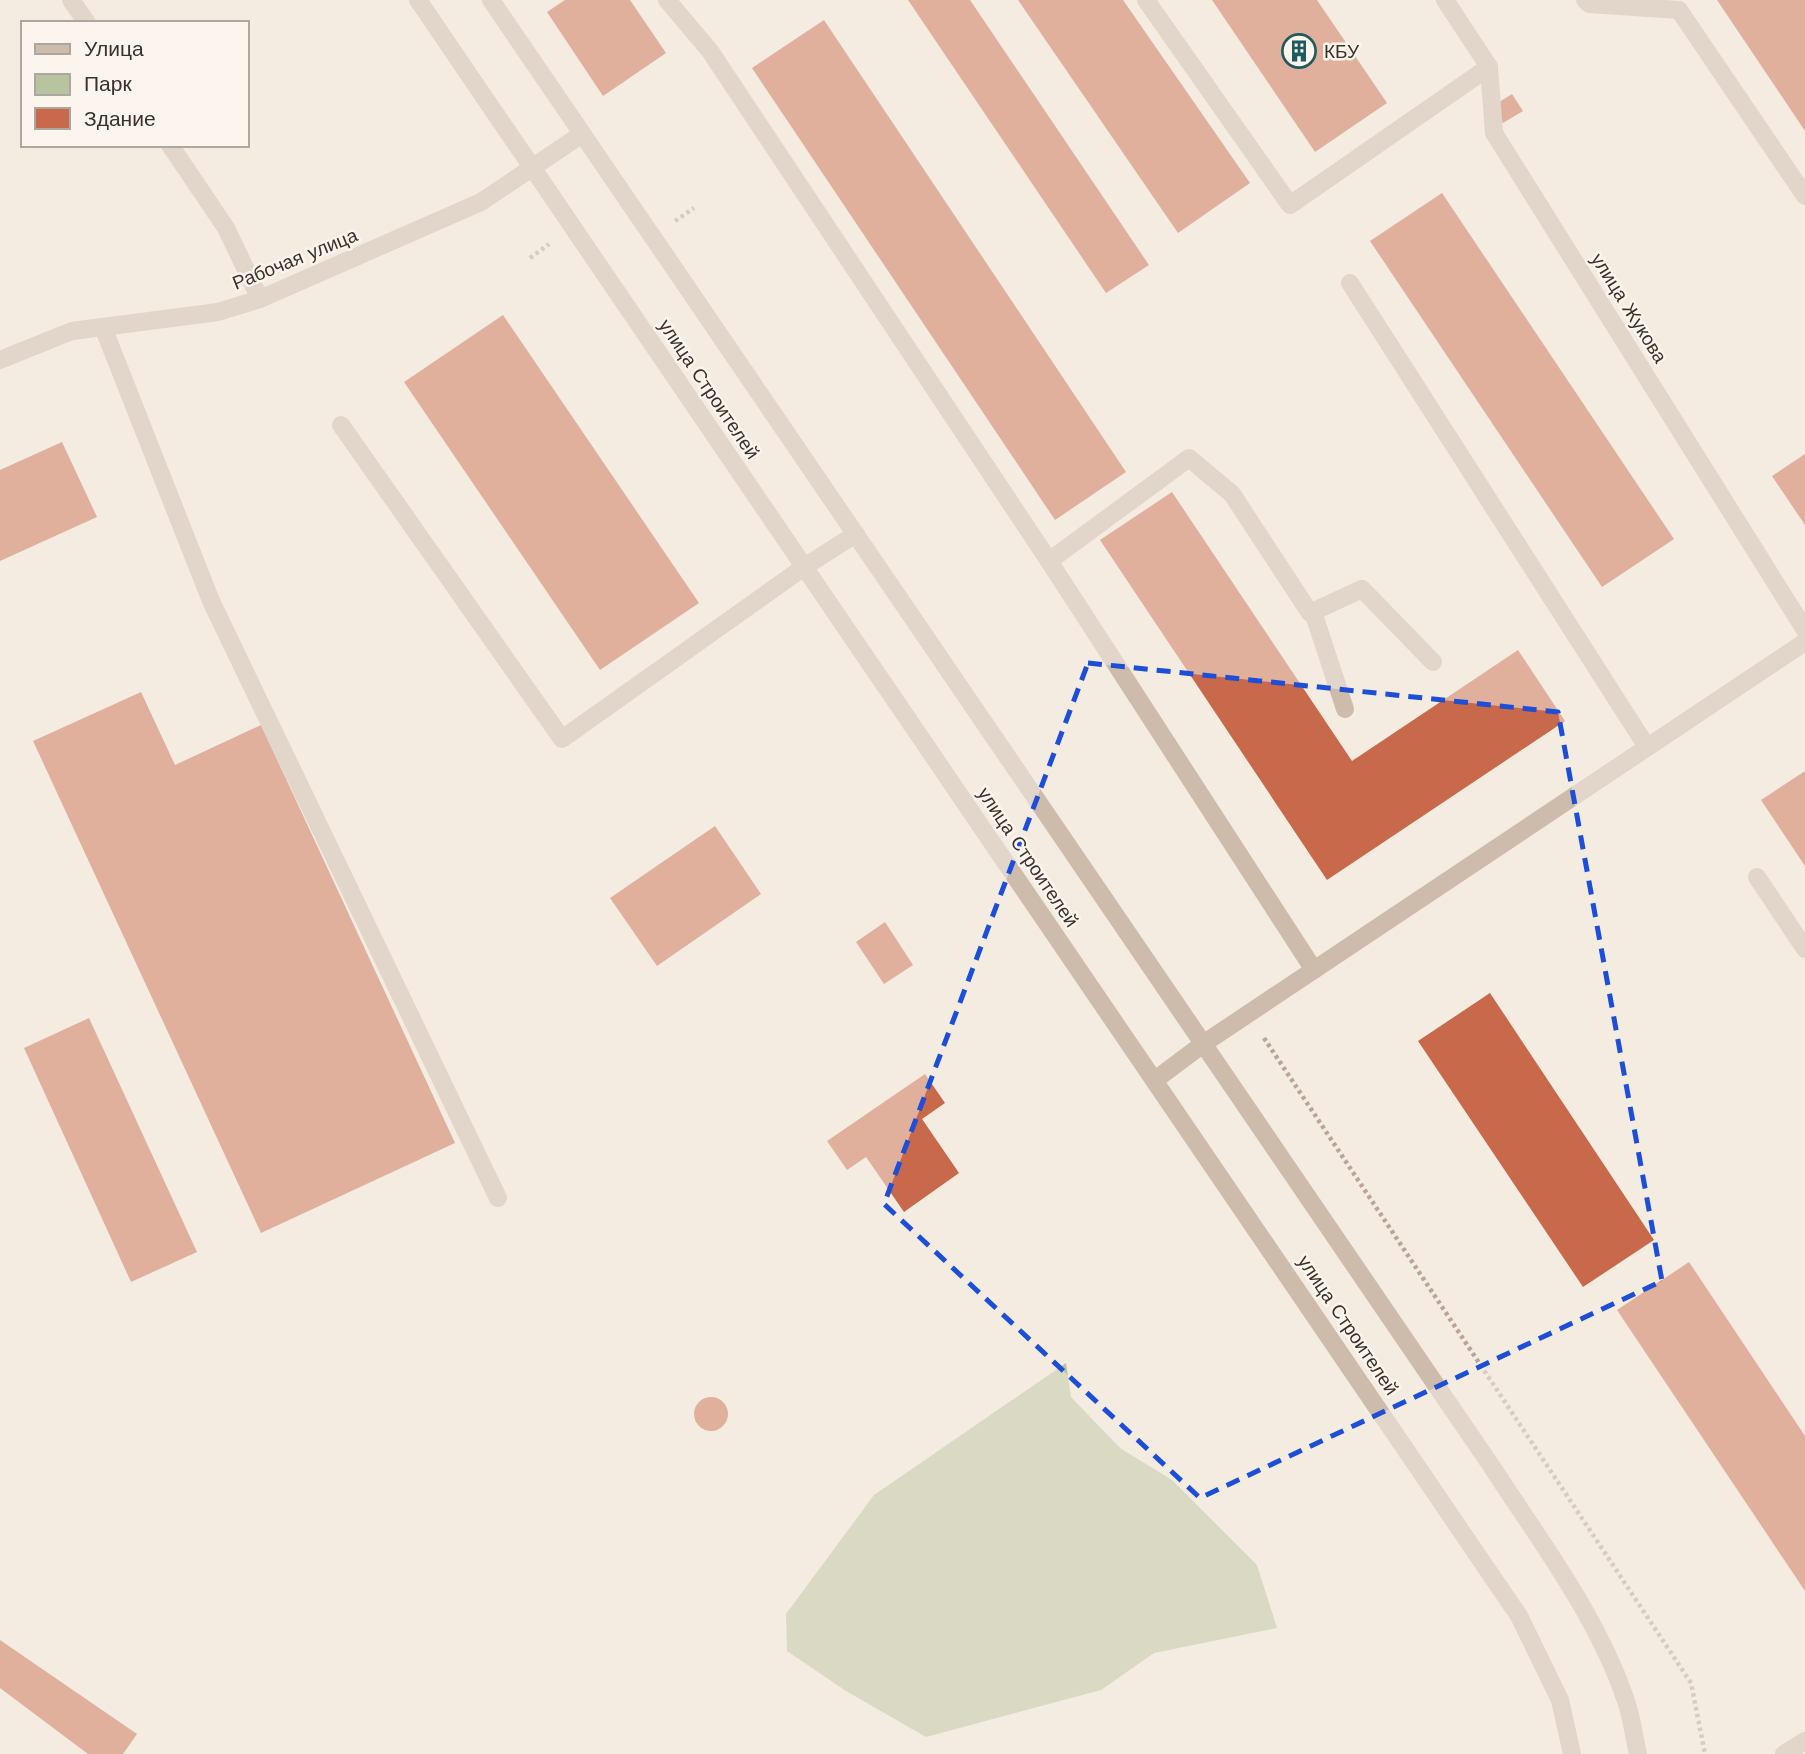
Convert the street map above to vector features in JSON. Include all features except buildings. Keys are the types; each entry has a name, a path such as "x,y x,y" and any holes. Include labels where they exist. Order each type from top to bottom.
{"street":[{"path":"71,0 86,21"},
{"name":"улица Строителей","path":"418,0 1519,1616 1560,1700 1572,1754"},
{"name":"улица Строителей","path":"491,0 1559,1571 1598,1638 1626,1701 1638,1754"},
{"path":"667,0 710,51 1049,561 1314,970"},
{"path":"1146,0 1290,205 1489,67"},
{"name":"улица Жукова","path":"1445,0 1489,67 1494,133 1805,630"},
{"path":"1585,0 1589,4 1679,10 1805,196"},
{"name":"Рабочая улица","path":"0,360 72,331 218,312 260,299 481,202 582,134"},
{"path":"171,147 226,228 260,299"},
{"path":"1350,283 1647,747"},
{"path":"103,327 211,601 498,1198"},
{"path":"341,425 562,739 804,567 856,534"},
{"path":"1049,561 1189,458 1232,494 1310,613 1362,589 1433,662"},
{"path":"1313,612 1345,709"},
{"path":"1155,1080 1203,1044 1805,642"},
{"path":"1756,877 1805,949"},
{"path":"1784,1754 1805,1741"}],"path":[{"path":"1248,1014 1691,1683 1705,1754"}],"highlighted area":[{"path":"1088,663 1558,712 1662,1281 1200,1498 884,1204"}],"green space":[{"path":"1066,1363 1071,1397 1120,1448 1172,1480 1257,1565 1277,1628 1154,1653 1101,1690 926,1737 846,1691 787,1651 786,1614 874,1495"}],"place":[{"name":"КБУ","path":"1299,51"}]}
